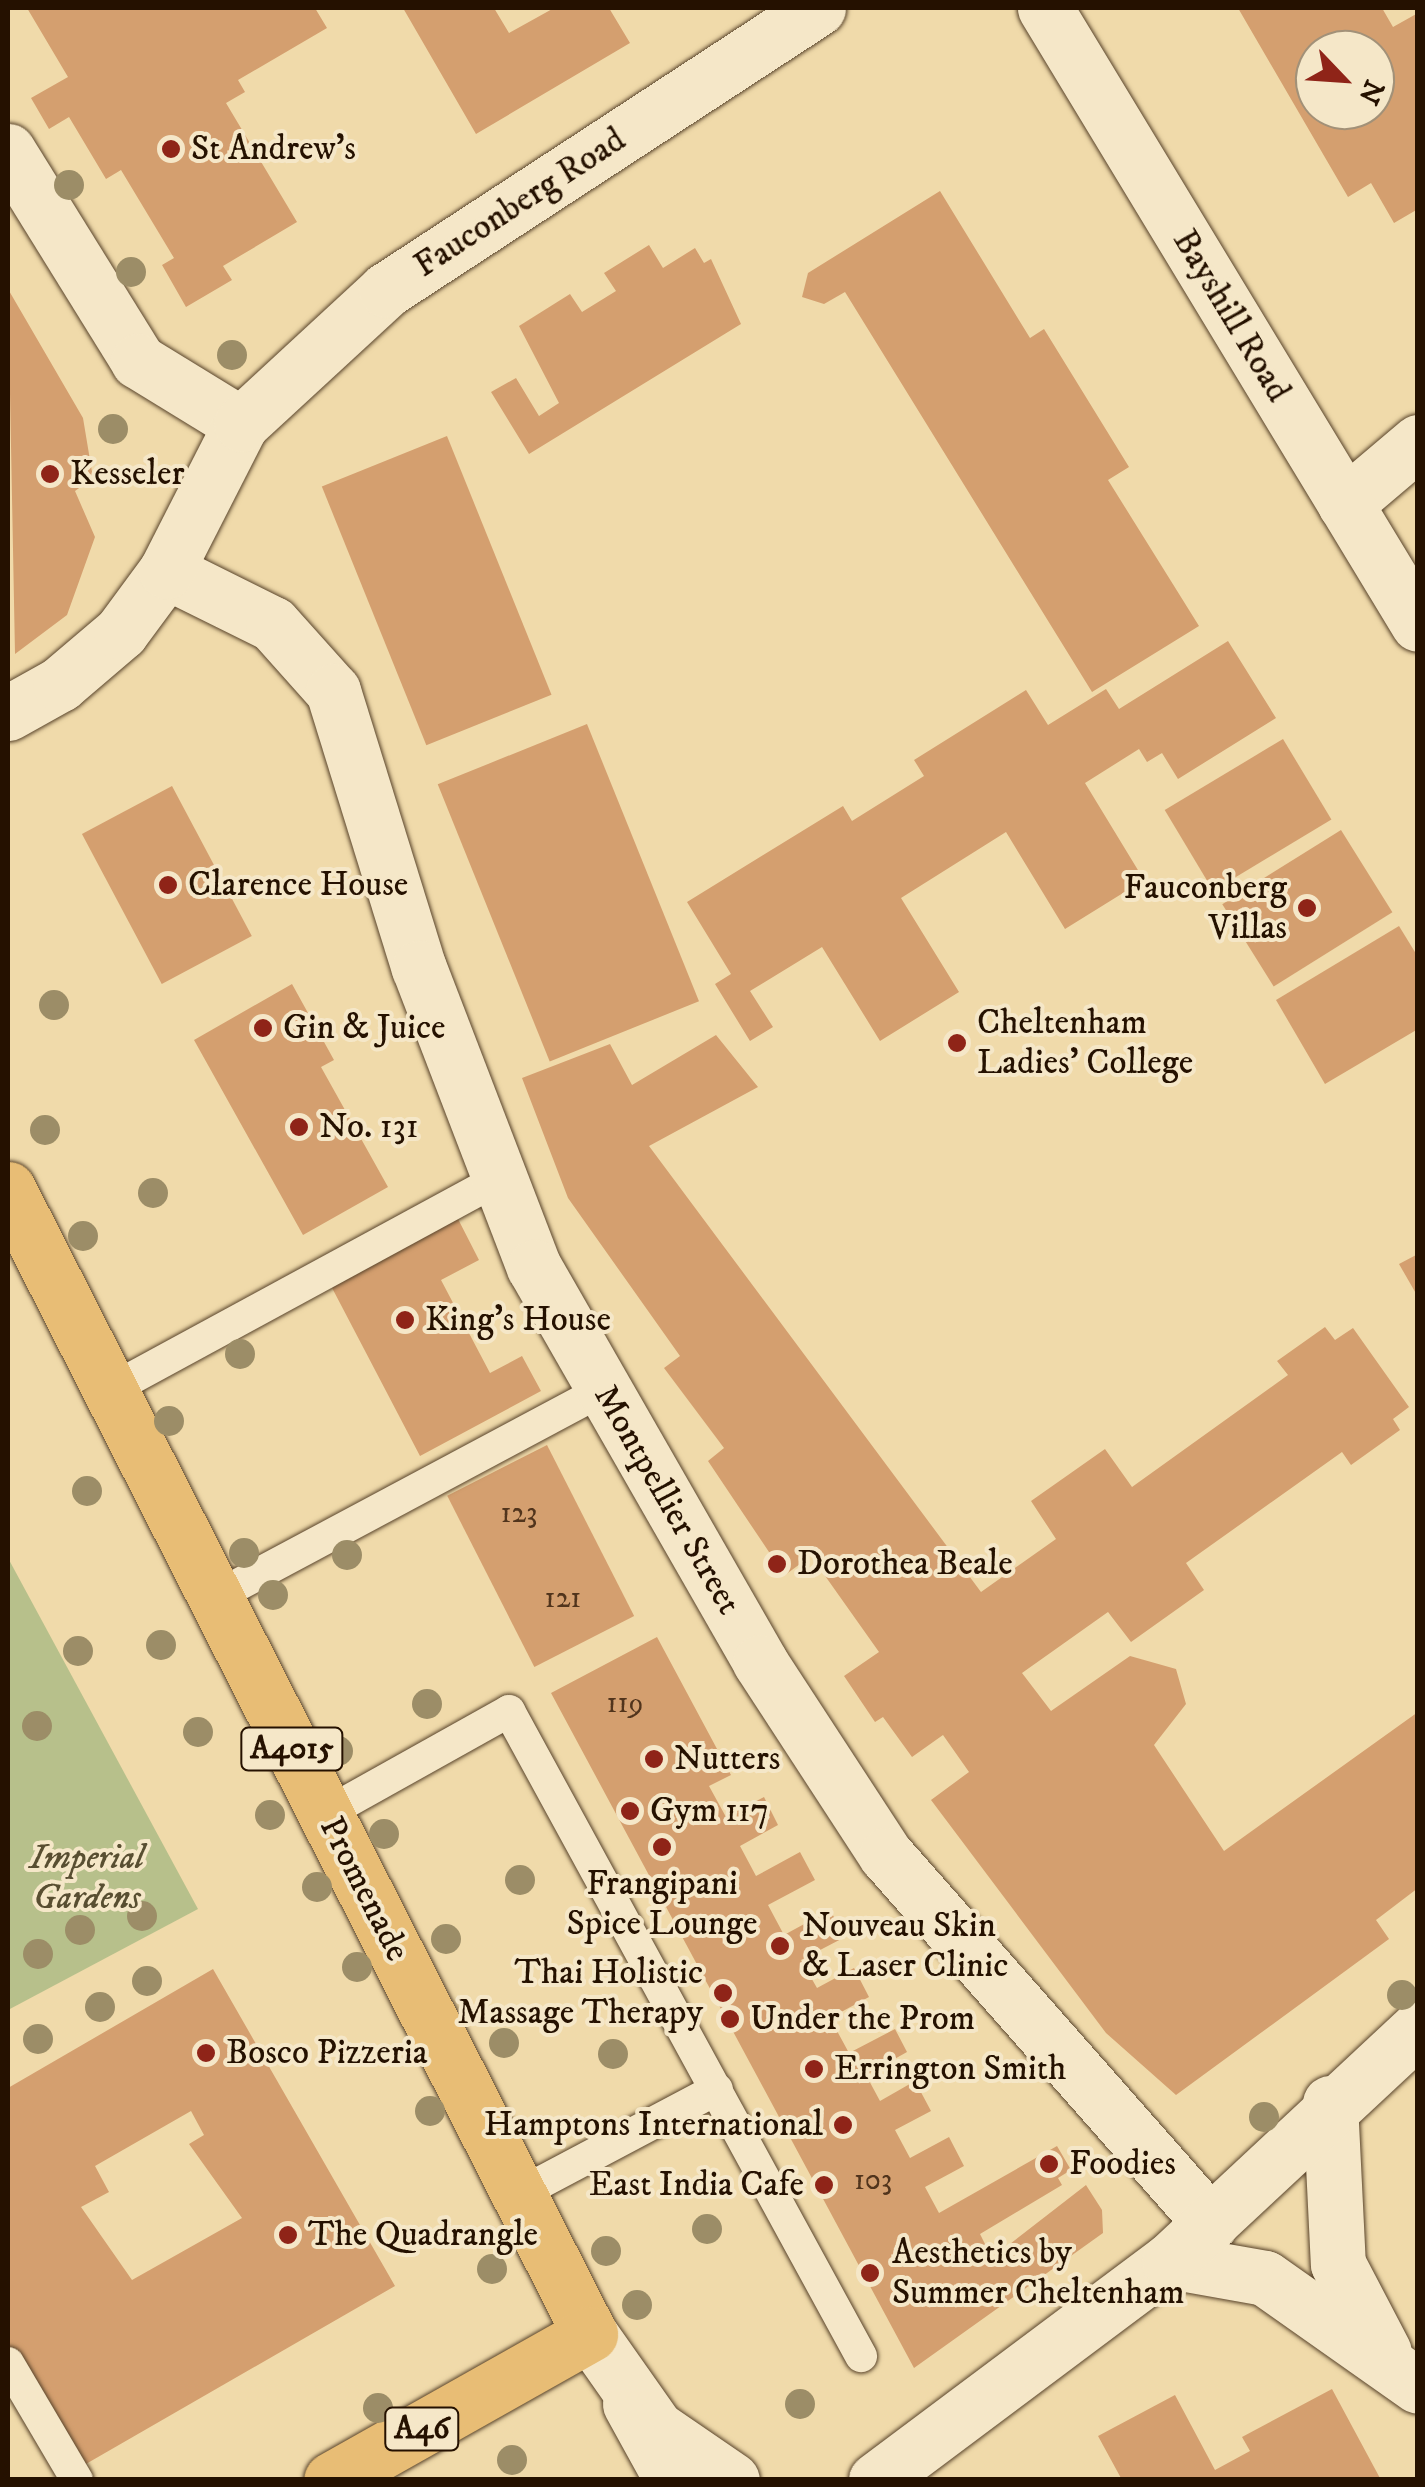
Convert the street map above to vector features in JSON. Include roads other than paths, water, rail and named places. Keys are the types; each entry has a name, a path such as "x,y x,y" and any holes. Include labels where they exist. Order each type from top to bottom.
{"main road":[{"name":"Promenade","path":"8,1189 590,2334"},
{"name":"A46","path":"331,2480 590,2334"}],"street":[{"name":"Fauconberg Road","path":"241,424 386,290 818,8"},
{"name":"Bayshill Road","path":"1046,8 1418,624"},
{"path":"8,151 138,361 241,424 166,571 92,660 8,713"},
{"path":"1345,504 1418,442"},
{"name":"Montpellier Street","path":"166,571 273,624 333,691 419,968 534,1266 760,1662 886,1855 1211,2223"},
{"path":"876,2480 1169,2261 1330,2103 1418,2029"},
{"path":"1330,2103 1338,2264 1402,2373"},
{"path":"1169,2261 1264,2278 1402,2373"},
{"name":"Promenade","path":"590,2334 672,2480"},
{"name":"A4015","path":"590,2334 656,2428 732,2480"}],"lane":[{"path":"110,1390 500,1178"},
{"path":"215,1597 604,1389"},
{"path":"325,1814 509,1710 861,2356"},
{"path":"519,2194 717,2089"},
{"path":"8,2364 77,2480"}],"place":[{"name":"St Andrew's","path":"171,149"},
{"name":"Kesseler","path":"50,474"},
{"name":"Clarence House","path":"168,885"},
{"name":"Fauconberg Villas","path":"1307,908"},
{"name":"Gin & Juice","path":"263,1028"},
{"name":"Cheltenham Ladies' College","path":"957,1043"},
{"name":"No. 131","path":"299,1127"},
{"name":"King's House","path":"405,1320"},
{"name":"Dorothea Beale","path":"777,1564"},
{"name":"Nutters","path":"654,1759"},
{"name":"Gym 117","path":"630,1811"},
{"name":"Frangipani Spice Lounge","path":"662,1847"},
{"name":"Nouveau Skin & Laser Clinic","path":"780,1946"},
{"name":"Thai Holistic Massage Therapy","path":"723,1993"},
{"name":"Under the Prom","path":"730,2019"},
{"name":"Bosco Pizzeria","path":"206,2053"},
{"name":"Errington Smith","path":"814,2069"},
{"name":"Hamptons International","path":"843,2125"},
{"name":"Foodies","path":"1049,2164"},
{"name":"East India Cafe","path":"824,2185"},
{"name":"The Quadrangle","path":"288,2235"},
{"name":"Aesthetics by Summer Cheltenham","path":"870,2273"}],"park label":[{"name":"Imperial Gardens","path":"87,1878"}]}
